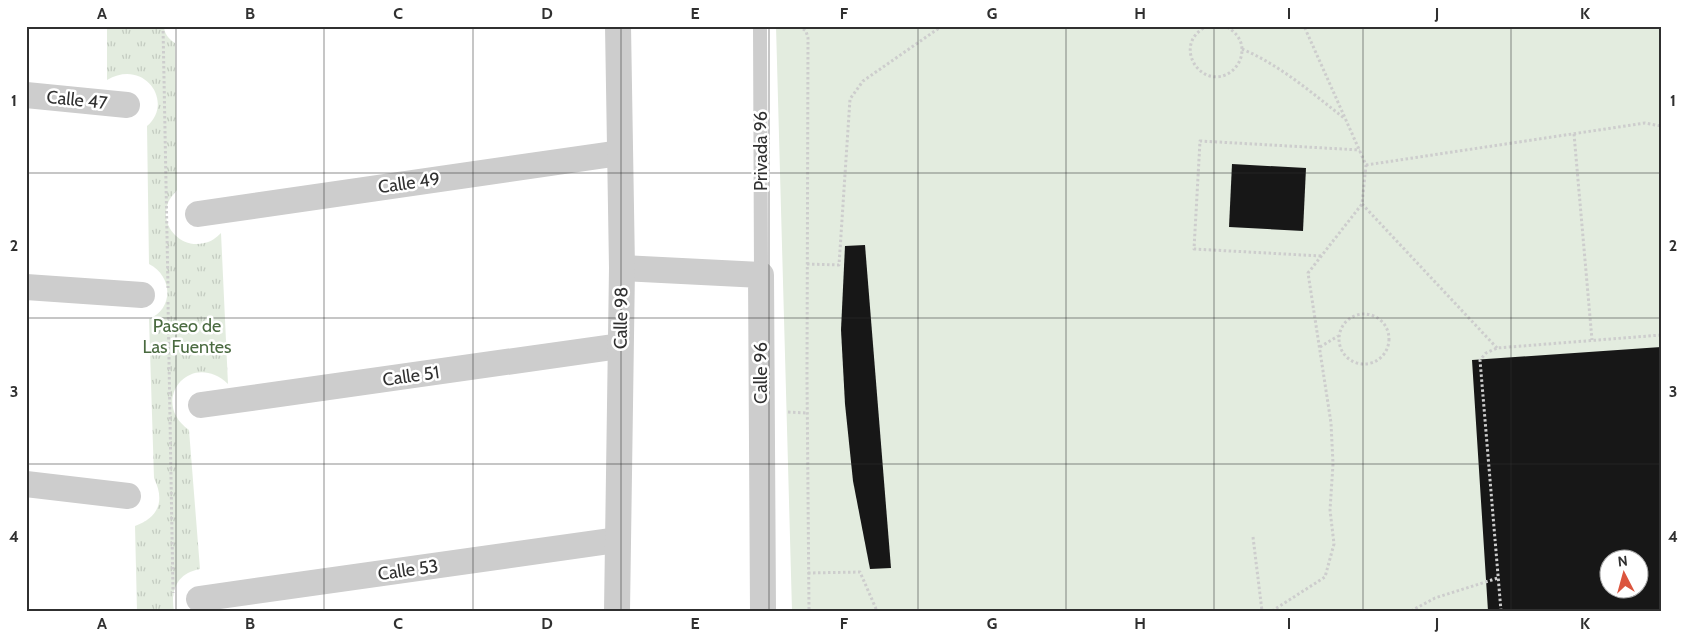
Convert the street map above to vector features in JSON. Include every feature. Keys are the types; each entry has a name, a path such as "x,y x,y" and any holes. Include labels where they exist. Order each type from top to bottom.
{"street":[{"name":"Calle 98","path":"617,611 622,268 618,26"},
{"name":"Calle 47","path":"26,95 127,105"},
{"name":"Calle 49","path":"198,214 620,153"},
{"path":"622,268 761,275"},
{"name":"Calle 96","path":"761,275 762,611"},
{"path":"26,287 142,295"},
{"name":"Calle 51","path":"201,405 620,346"},
{"path":"26,484 128,496"},
{"name":"Calle 53","path":"199,599 617,540"}],"lane":[{"name":"Privada 96","path":"760,26 761,275"}],"path":[{"path":"163,26 173,598"},
{"path":"799,26 806,31 808,38 809,611"},
{"path":"807,264 839,265 850,99 863,81 942,26"},
{"path":"1197,26 1201,29"},
{"path":"1208,26 1201,29 1191,43 1190,52 1196,68 1211,76 1228,74 1240,62 1242,48 1238,37 1225,26"},
{"path":"1272,611 1325,577 1334,544 1330,510 1333,464 1331,423 1308,274 1362,204 1366,165 1304,26"},
{"path":"1242,48 1278,68 1346,119"},
{"path":"1366,165 1645,122 1661,126"},
{"path":"1574,134 1592,340"},
{"path":"1322,256 1194,249 1200,141 1360,150"},
{"path":"1362,204 1496,348"},
{"path":"1320,347 1338,336 1340,328 1352,316 1360,314 1369,314 1377,317 1388,329 1389,338 1388,346 1378,360 1371,363 1354,362 1342,352 1338,336"},
{"path":"1501,611 1480,360 1486,353 1496,348 1661,335"},
{"path":"1253,537 1262,611"},
{"path":"808,573 860,572 877,611"},
{"path":"1411,611 1435,598 1498,578"}],"green space":[{"name":"Paseo de Las Fuentes","path":"107,26 164,26 167,36 175,43 177,190 168,204 167,222 175,235 189,243 207,242 213,240 221,233 228,384 214,375 201,372 189,376 179,383 174,393 173,406 177,418 189,430 200,569 186,574 177,583 173,596 174,611 137,611 135,526 150,518 158,507 159,501 154,478 149,319 163,308 167,292 163,276 149,264 147,126 155,116 158,106 156,95 151,86 143,79 133,75 120,75 107,80"},
{"path":"776,26 1661,26 1661,611 792,611"}],"building":[{"path":"1232,164 1306,168 1303,231 1229,227"},
{"path":"865,245 891,568 870,569 853,481 845,404 841,330 845,246"},
{"path":"1661,347 1661,610 1488,611 1472,360"}]}
